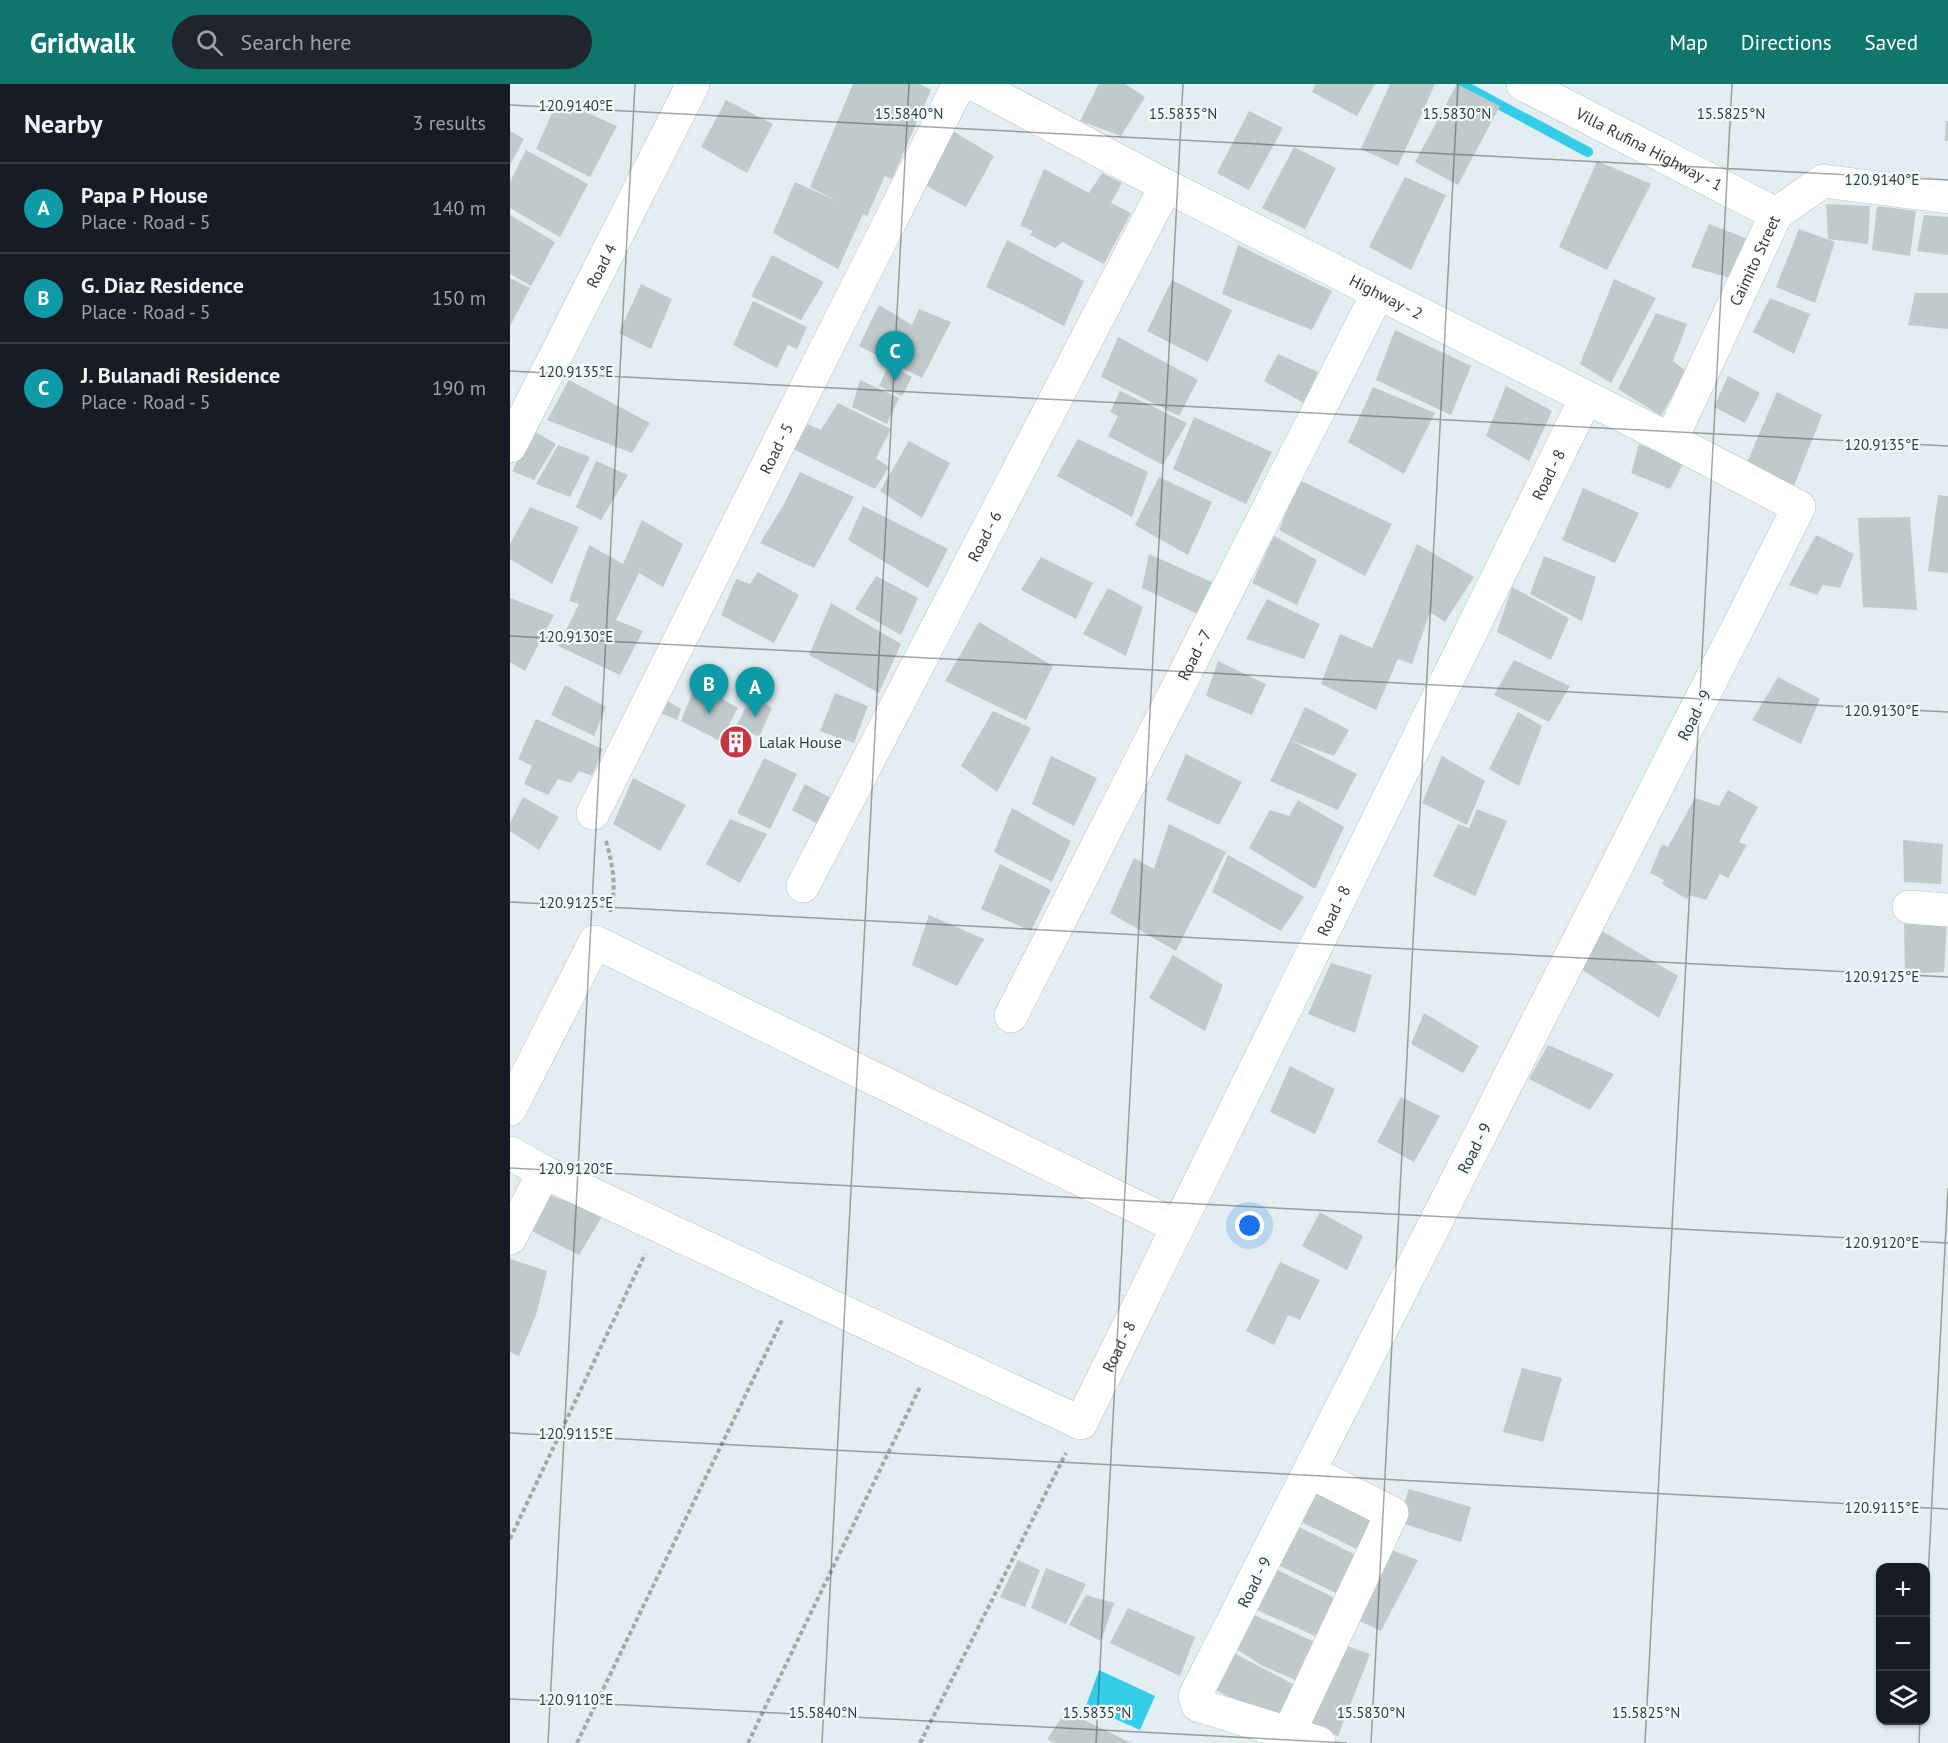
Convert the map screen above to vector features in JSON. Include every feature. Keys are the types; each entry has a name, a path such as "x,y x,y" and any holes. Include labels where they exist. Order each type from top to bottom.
{"street":[{"name":"Road 4","path":"510,446 693,84"},
{"name":"Road - 5","path":"593,813 959,84"},
{"name":"Highway - 2","path":"974,84 1166,186 1799,507"},
{"name":"Villa Rufina Highway - 1","path":"1523,84 1776,214"},
{"name":"Caimito Street","path":"1671,441 1776,214 1823,181 1948,197"},
{"name":"Road - 6","path":"803,886 1166,186"},
{"name":"Road - 7","path":"1011,1017 1378,293"},
{"name":"Road - 8","path":"1082,1423 1586,398"},
{"name":"Road - 9","path":"1288,1735 1198,1706 1196,1696 1799,507"},
{"path":"1909,907 1948,910"},
{"path":"510,1109 595,942 1178,1227"},
{"path":"510,1153 544,1172 1082,1423"},
{"path":"510,1238 544,1172"},
{"path":"1310,1472 1392,1513 1288,1735 1319,1743"}],"path":[{"path":"593,813 606,838 613,868 614,897 607,921 595,942"},
{"path":"510,1539 659,1226"},
{"path":"577,1743 796,1290"},
{"path":"748,1743 935,1355"},
{"path":"920,1743 1082,1423"}],"water":[{"path":"1099,1670 1155,1696 1140,1730 1086,1706"}],"building":[{"path":"853,84 920,84 931,90 892,179 885,176 867,216 863,214 838,269 773,233 795,182 839,202 810,187"},
{"path":"1099,84 1125,84 1145,97 1121,136 1080,121"},
{"path":"1316,84 1375,84 1357,116 1312,92"},
{"path":"1390,84 1435,84 1398,166 1361,149"},
{"path":"1457,84 1500,106 1458,185 1415,162"},
{"path":"558,100 617,126 590,177 536,149"},
{"path":"726,100 773,124 747,173 701,147"},
{"path":"1249,111 1283,128 1249,190 1217,173"},
{"path":"1946,121 1948,121 1948,141 1945,141"},
{"path":"510,131 524,139 510,165"},
{"path":"953,131 994,156 966,207 923,184"},
{"path":"1294,147 1336,168 1305,229 1262,208"},
{"path":"526,150 588,184 560,237 510,208 510,182"},
{"path":"1597,161 1651,184 1607,270 1559,247"},
{"path":"1044,169 1089,193 1102,173 1122,183 1111,203 1131,213 1104,264 1062,242 1055,248 1030,235 1033,231 1020,226"},
{"path":"1405,177 1446,195 1411,270 1369,247"},
{"path":"1826,204 1870,206 1868,244 1828,239"},
{"path":"1877,206 1916,211 1910,256 1872,250"},
{"path":"510,215 555,242 531,286 510,274"},
{"path":"1924,215 1948,217 1948,255 1917,251"},
{"path":"1709,224 1753,241 1731,278 1691,267"},
{"path":"1799,229 1835,242 1815,303 1776,287"},
{"path":"1007,240 1084,281 1064,326 986,287"},
{"path":"1238,245 1332,291 1312,330 1222,294"},
{"path":"772,255 824,282 801,320 751,296"},
{"path":"510,278 530,288 510,326"},
{"path":"1614,279 1656,298 1611,383 1580,364"},
{"path":"1172,280 1232,310 1208,362 1147,331"},
{"path":"641,284 672,299 651,349 619,333"},
{"path":"1915,293 1948,293 1948,329 1908,325"},
{"path":"1770,298 1810,314 1794,354 1753,332"},
{"path":"753,301 807,327 797,349 788,345 777,368 733,345"},
{"path":"879,305 912,325 919,309 951,322 922,378 859,346"},
{"path":"1656,313 1687,324 1673,361 1686,371 1661,416 1618,389"},
{"path":"1395,330 1471,366 1451,415 1376,380"},
{"path":"1118,337 1198,380 1179,416 1101,377"},
{"path":"1278,354 1318,372 1304,403 1264,381"},
{"path":"889,364 912,377 902,396 879,386"},
{"path":"1728,376 1760,393 1745,423 1714,407"},
{"path":"569,380 650,423 632,453 547,420"},
{"path":"860,380 899,398 887,424 852,407"},
{"path":"1506,386 1552,411 1529,461 1486,436"},
{"path":"1373,387 1435,413 1404,474 1348,442"},
{"path":"1120,391 1187,423 1163,465 1108,436 1118,416 1110,412"},
{"path":"1777,392 1822,415 1793,488 1746,465"},
{"path":"838,403 891,429 876,458 889,467 875,489 789,447 803,422 821,430"},
{"path":"1194,417 1272,452 1246,504 1173,469"},
{"path":"534,431 556,444 534,480 512,471"},
{"path":"1078,439 1148,472 1132,517 1057,476"},
{"path":"909,441 950,463 922,518 880,491"},
{"path":"1639,444 1684,462 1670,489 1631,473"},
{"path":"558,445 590,457 570,497 536,484"},
{"path":"596,461 628,475 601,520 576,507"},
{"path":"800,472 854,497 814,568 760,543 783,506"},
{"path":"1159,477 1212,502 1188,555 1135,525"},
{"path":"1299,480 1392,524 1365,576 1279,530"},
{"path":"1583,488 1639,513 1615,563 1562,540"},
{"path":"1938,495 1948,496 1948,573 1928,571"},
{"path":"863,506 948,549 928,588 848,540"},
{"path":"530,507 579,527 552,584 510,559 510,544"},
{"path":"1910,517 1917,610 1863,607 1858,518"},
{"path":"642,520 683,544 663,587 639,573 616,620 643,631 620,675 558,646 579,604 569,601 589,545 623,564"},
{"path":"1816,535 1854,554 1840,588 1823,585 1817,595 1789,585"},
{"path":"1274,536 1317,560 1297,605 1252,583"},
{"path":"1417,544 1474,577 1445,622 1430,612 1412,664 1398,659 1376,710 1321,684 1340,634 1372,648"},
{"path":"1149,554 1216,584 1200,615 1142,588"},
{"path":"1544,556 1596,577 1582,621 1530,594"},
{"path":"1041,557 1093,583 1076,619 1021,590"},
{"path":"758,572 799,595 774,643 721,615 736,579 750,584"},
{"path":"876,576 918,598 901,635 855,609"},
{"path":"1512,587 1569,618 1551,660 1497,632"},
{"path":"1108,588 1143,607 1126,656 1083,634"},
{"path":"510,598 554,615 525,671 510,662"},
{"path":"1267,599 1320,624 1304,659 1246,639"},
{"path":"831,603 901,644 879,693 809,655"},
{"path":"979,622 1053,666 1026,720 945,681"},
{"path":"1514,660 1570,686 1549,722 1494,695"},
{"path":"1218,661 1266,684 1252,715 1206,696"},
{"path":"1778,677 1820,699 1801,744 1752,720"},
{"path":"696,684 738,708 720,741 681,721"},
{"path":"565,685 606,707 594,736 551,715"},
{"path":"835,693 868,706 854,743 820,731"},
{"path":"751,696 772,708 759,737 737,725"},
{"path":"664,699 681,709 677,720 658,712"},
{"path":"1305,707 1349,730 1334,756 1290,740"},
{"path":"993,711 1031,728 997,792 961,766"},
{"path":"1518,712 1542,726 1519,786 1489,769"},
{"path":"536,719 603,749 592,776 579,771 571,783 558,779 548,795 524,784 532,766 518,759"},
{"name":"Lalak House","path":"734,726 749,735 738,757 723,748"},
{"path":"1290,740 1357,774 1338,810 1270,781"},
{"path":"1186,754 1242,782 1219,825 1166,800"},
{"path":"1051,756 1097,778 1074,826 1032,804"},
{"path":"1442,756 1485,781 1467,825 1422,803"},
{"path":"764,758 797,774 770,829 737,813"},
{"path":"633,778 686,805 660,851 613,824"},
{"path":"805,784 838,802 823,827 792,810"},
{"path":"1728,790 1758,807 1739,842 1747,845 1728,878 1720,874 1706,900 1689,895 1687,899 1662,884 1664,880 1650,873 1662,844 1668,847 1695,798 1719,806"},
{"path":"523,797 559,817 539,850 510,831 510,823"},
{"path":"1298,800 1344,827 1315,889 1249,848 1270,810 1289,816"},
{"path":"1012,808 1071,841 1052,882 994,852"},
{"path":"1477,809 1507,821 1475,896 1433,876 1458,824 1469,828"},
{"path":"730,819 767,834 740,883 706,864"},
{"path":"1169,824 1226,852 1176,951 1110,913 1134,858 1154,869"},
{"path":"1903,840 1943,844 1941,884 1904,882"},
{"path":"1228,855 1304,897 1281,931 1212,892"},
{"path":"1000,864 1051,890 1031,931 981,909"},
{"path":"929,915 984,939 957,986 912,965"},
{"path":"1904,920 1947,922 1944,972 1905,974"},
{"path":"1602,931 1678,976 1659,1018 1582,970"},
{"path":"1173,955 1223,985 1205,1031 1149,998"},
{"path":"1331,963 1372,975 1355,1033 1308,1014"},
{"path":"1424,1013 1479,1046 1463,1073 1411,1044"},
{"path":"1548,1045 1614,1074 1590,1110 1529,1079"},
{"path":"1290,1066 1335,1089 1315,1134 1270,1112"},
{"path":"1401,1097 1440,1116 1414,1162 1377,1142"},
{"path":"544,1193 603,1215 579,1255 528,1229"},
{"path":"1320,1212 1363,1236 1347,1270 1302,1246"},
{"path":"510,1259 547,1271 536,1315 519,1356 510,1352"},
{"path":"1280,1262 1320,1280 1300,1320 1288,1315 1274,1345 1246,1331"},
{"path":"1522,1368 1562,1378 1543,1442 1503,1432"},
{"path":"1310,1482 1380,1515 1365,1553 1291,1517"},
{"path":"1409,1489 1471,1507 1461,1542 1398,1522"},
{"path":"1291,1523 1362,1558 1342,1596 1270,1561"},
{"path":"1389,1549 1418,1560 1381,1631 1353,1618"},
{"path":"1018,1560 1040,1570 1025,1607 1000,1597"},
{"path":"1269,1566 1339,1600 1322,1639 1246,1605"},
{"path":"1046,1568 1086,1584 1066,1624 1031,1608"},
{"path":"1086,1595 1114,1603 1101,1641 1069,1625"},
{"path":"1128,1608 1195,1637 1180,1676 1110,1643"},
{"path":"1245,1611 1320,1644 1300,1682 1261,1665 1229,1644"},
{"path":"1341,1644 1370,1654 1338,1736 1305,1723"},
{"path":"1226,1649 1297,1686 1278,1718 1240,1703 1207,1685"},
{"path":"1066,1711 1131,1743 1055,1743 1047,1739"}],"waterway":[{"path":"1461,84 1588,152"}],"place":[{"name":"J. Bulanadi Residence","path":"895,381"},
{"name":"G. Diaz Residence","path":"709,714"},
{"name":"Papa P House","path":"755,717"},
{"name":"Lalak House","path":"736,742"}]}
